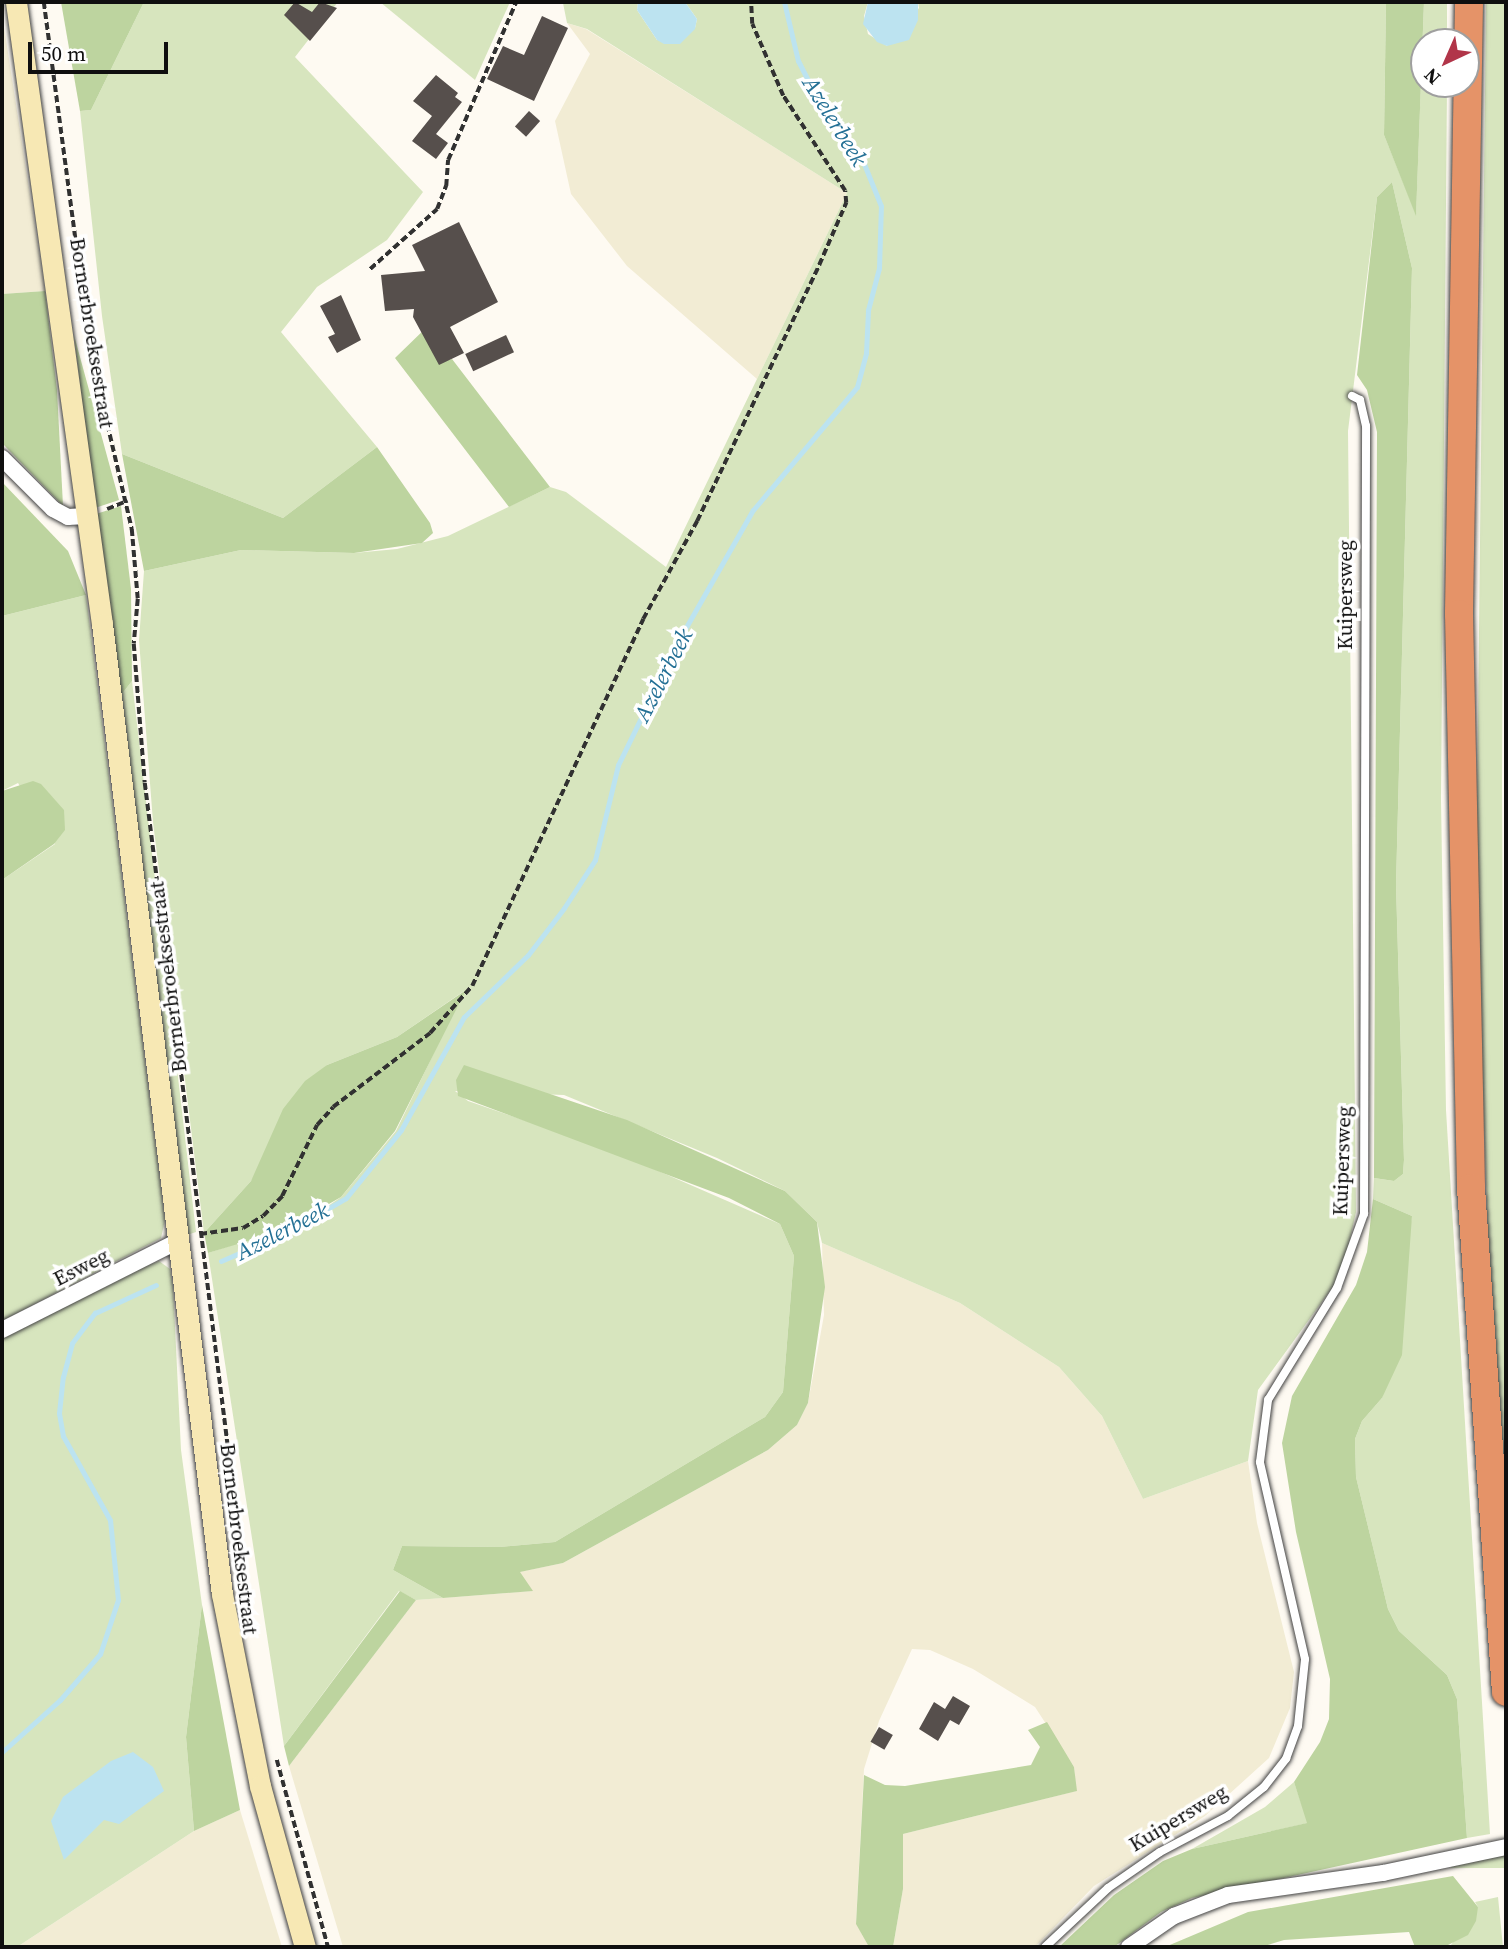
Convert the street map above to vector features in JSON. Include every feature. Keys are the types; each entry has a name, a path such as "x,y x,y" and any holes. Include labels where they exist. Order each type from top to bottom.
{"highway":[{"path":"1469,2 1459,614 1470,1160 1506,1692"}],"main road":[{"name":"Bornerbroeksestraat","path":"16,2 86,516 235,1677 305,1947"}],"street":[{"path":"2,458 53,509 68,517 86,516"},
{"name":"Esweg","path":"2,1330 178,1241"},
{"path":"1129,1947 1174,1916 1228,1895 1383,1873 1452,1855 1506,1847"}],"lane":[{"name":"Kuipersweg","path":"1045,1947 1108,1888 1160,1852 1228,1816 1264,1787 1286,1759 1305,1691 1305,1660 1260,1462 1268,1400 1337,1288 1364,1214 1366,426 1360,400 1352,396"}],"path":[{"name":"Bornerbroeksestraat","path":"44,2 91,353 132,529 138,599 134,655 145,783 251,1633"},
{"path":"370,269 437,209 446,187 448,160 516,2"},
{"path":"200,1234 243,1228 263,1216 282,1196 317,1125 332,1107 430,1033 472,986 643,619 697,521 824,253 846,203 845,191 783,96 752,24 751,2"},
{"path":"273,1748 328,1947"}],"shaded area":[{"path":"2,14 45,291 2,294"},
{"path":"567,23 586,29 847,193 757,379 627,266 571,194 555,121 590,54"},
{"path":"822,1243 960,1303 1059,1367 1102,1416 1143,1499 1248,1461 1257,1523 1294,1672 1290,1708 1269,1758 1205,1816 1094,1886 1035,1947 893,1947 903,1889 903,1834 1076,1791 1074,1767 1035,1707 973,1669 930,1650 912,1649 879,1721 864,1769 856,1923 869,1947 343,1947 289,1766 416,1600 532,1591 519,1572 563,1563 768,1450 797,1425 808,1403 824,1315"},
{"path":"240,1810 282,1947 17,1947 194,1831"}],"green space":[{"path":"61,2 144,2 91,110 80,111"},
{"path":"144,2 338,2 295,57 423,192 387,240 317,287 281,332 377,447 283,518 122,454 102,316 80,111 91,110"},
{"path":"380,2 510,2 475,80"},
{"path":"638,2 637,10 657,40 688,35 695,28 697,19 685,2 868,2 864,16 868,34 887,46 919,8 918,2 1386,2 1384,135 1416,214 1420,98 1447,98 1441,800 1446,1110 1490,1834 1467,1838 1457,1699 1447,1675 1399,1631 1388,1609 1356,1477 1355,1439 1362,1421 1382,1398 1412,1216 1373,1199 1374,1178 1394,1181 1403,1174 1404,1160 1396,885 1412,268 1392,182 1377,197 1348,431 1356,1212 1345,1261 1332,1288 1258,1390 1248,1461 1143,1499 1102,1416 1059,1367 960,1303 822,1243 817,1222 785,1191 717,1158 564,1095 455,1091 468,1101 608,1149 780,1224 794,1256 783,1392 765,1417 555,1542 500,1547 402,1546 393,1570 443,1598 416,1600 399,1591 284,1746 208,1253 308,1220 341,1197 396,1131 464,991 397,1037 327,1065 251,1181 204,1233 153,822 139,640 144,571 241,550 354,553 397,549 448,536 550,487 566,492 666,567 847,193 587,29 567,23 563,3"},
{"path":"1386,2 1424,2 1423,28 1410,28 1410,98 1420,98 1416,216 1384,135"},
{"path":"1424,2 1447,2 1447,28 1423,28"},
{"path":"1486,2 1506,2 1502,783 1506,1534 1491,1314 1476,905"},
{"path":"1392,182 1412,268 1396,885 1404,1160 1403,1174 1394,1181 1374,1178 1377,432 1367,390 1357,375 1377,197"},
{"path":"45,291 57,390 63,506 2,443 2,294"},
{"path":"430,324 449,360 452,359 550,487 509,507 395,358"},
{"path":"74,335 119,500 95,508"},
{"path":"377,447 430,523 433,533 422,543 354,553 241,550 144,571 122,454 283,518"},
{"path":"2,482 68,551 86,595 2,616"},
{"path":"121,506 131,589 132,681 118,699 96,514"},
{"path":"86,595 165,1220 161,1238 2,1321 2,880 55,844 18,783 2,791 2,616"},
{"path":"132,681 196,1232 187,1235 118,699"},
{"path":"33,781 41,784 64,810 65,830 54,844 2,880 2,791"},
{"path":"466,990 395,1131 341,1197 284,1230 208,1253 204,1233 251,1181 283,1109 305,1081 327,1065 397,1037"},
{"path":"464,1065 627,1120 785,1191 817,1222 825,1287 808,1403 797,1425 768,1450 563,1563 520,1572 533,1591 443,1598 393,1570 402,1546 500,1547 555,1542 765,1417 783,1392 794,1256 780,1224 729,1198 458,1096 456,1080"},
{"path":"1373,1199 1412,1216 1402,1355 1382,1398 1362,1421 1355,1439 1356,1477 1388,1609 1399,1631 1447,1675 1457,1699 1467,1838 1192,1898 1161,1912 1114,1947 1059,1947 1114,1895 1163,1861 1192,1849 1307,1823 1294,1782 1320,1742 1329,1719 1330,1679 1296,1532 1282,1443 1292,1396 1356,1285 1367,1252"},
{"path":"159,1261 170,1269 173,1286 181,1450 202,1605 186,1737 194,1831 17,1947 2,1947 2,1337 113,1279"},
{"path":"400,1591 416,1600 289,1766 284,1746"},
{"path":"202,1605 240,1810 194,1831 186,1737"},
{"path":"1047,1722 1074,1767 1077,1791 903,1834 903,1889 893,1947 869,1947 856,1924 864,1775 885,1785 905,1786 1031,1765 1040,1747 1028,1730"},
{"path":"1294,1782 1308,1823 1192,1849 1265,1807"},
{"path":"1451,1855 1506,1855 1506,1868 1451,1868"},
{"path":"1453,1876 1478,1907 1476,1921 1468,1935 1444,1947 1415,1947 1409,1932 1284,1940 1261,1947 1165,1947 1248,1912"},
{"path":"1498,1897 1503,1947 1444,1947 1451,1945 1478,1907 1475,1902"}],"water":[{"path":"638,2 685,2 697,19 695,29 680,44 664,44 657,40 637,10"},
{"path":"868,2 918,2 918,20 909,40 887,46 877,42 863,24"},
{"path":"133,1752 153,1767 164,1791 119,1824 104,1820 64,1860 51,1821 63,1797 111,1761"}],"building":[{"path":"295,2 312,12 320,2 337,8 310,41 284,15"},
{"path":"542,16 568,28 534,101 487,79 503,46 524,55"},
{"path":"436,75 458,93 455,97 462,102 436,134 448,143 436,159 412,141 432,116 413,101"},
{"path":"529,111 540,121 526,137 515,127"},
{"path":"459,222 498,302 450,327 464,353 439,365 413,317 414,309 385,311 381,275 425,271 412,245"},
{"path":"341,295 361,340 337,353 328,337 335,334 320,306"},
{"path":"506,335 514,352 473,371 465,354"},
{"path":"953,1696 970,1706 959,1725 950,1720 938,1741 919,1729 934,1702 945,1709"},
{"path":"879,1727 893,1735 884,1750 870,1742"}],"waterway":[{"name":"Azelerbeek","path":"221,1261 288,1232 346,1198 401,1130 464,1017 528,955 564,908 595,860 618,765 681,636 753,510 857,387 866,353 868,310 879,268 881,206 864,164 816,96 798,61 784,2"},
{"name":"Azelerbeek","path":"2,1752 60,1700 100,1654 118,1600 110,1520 63,1436 59,1413 63,1377 72,1343 95,1313 156,1285"}]}
